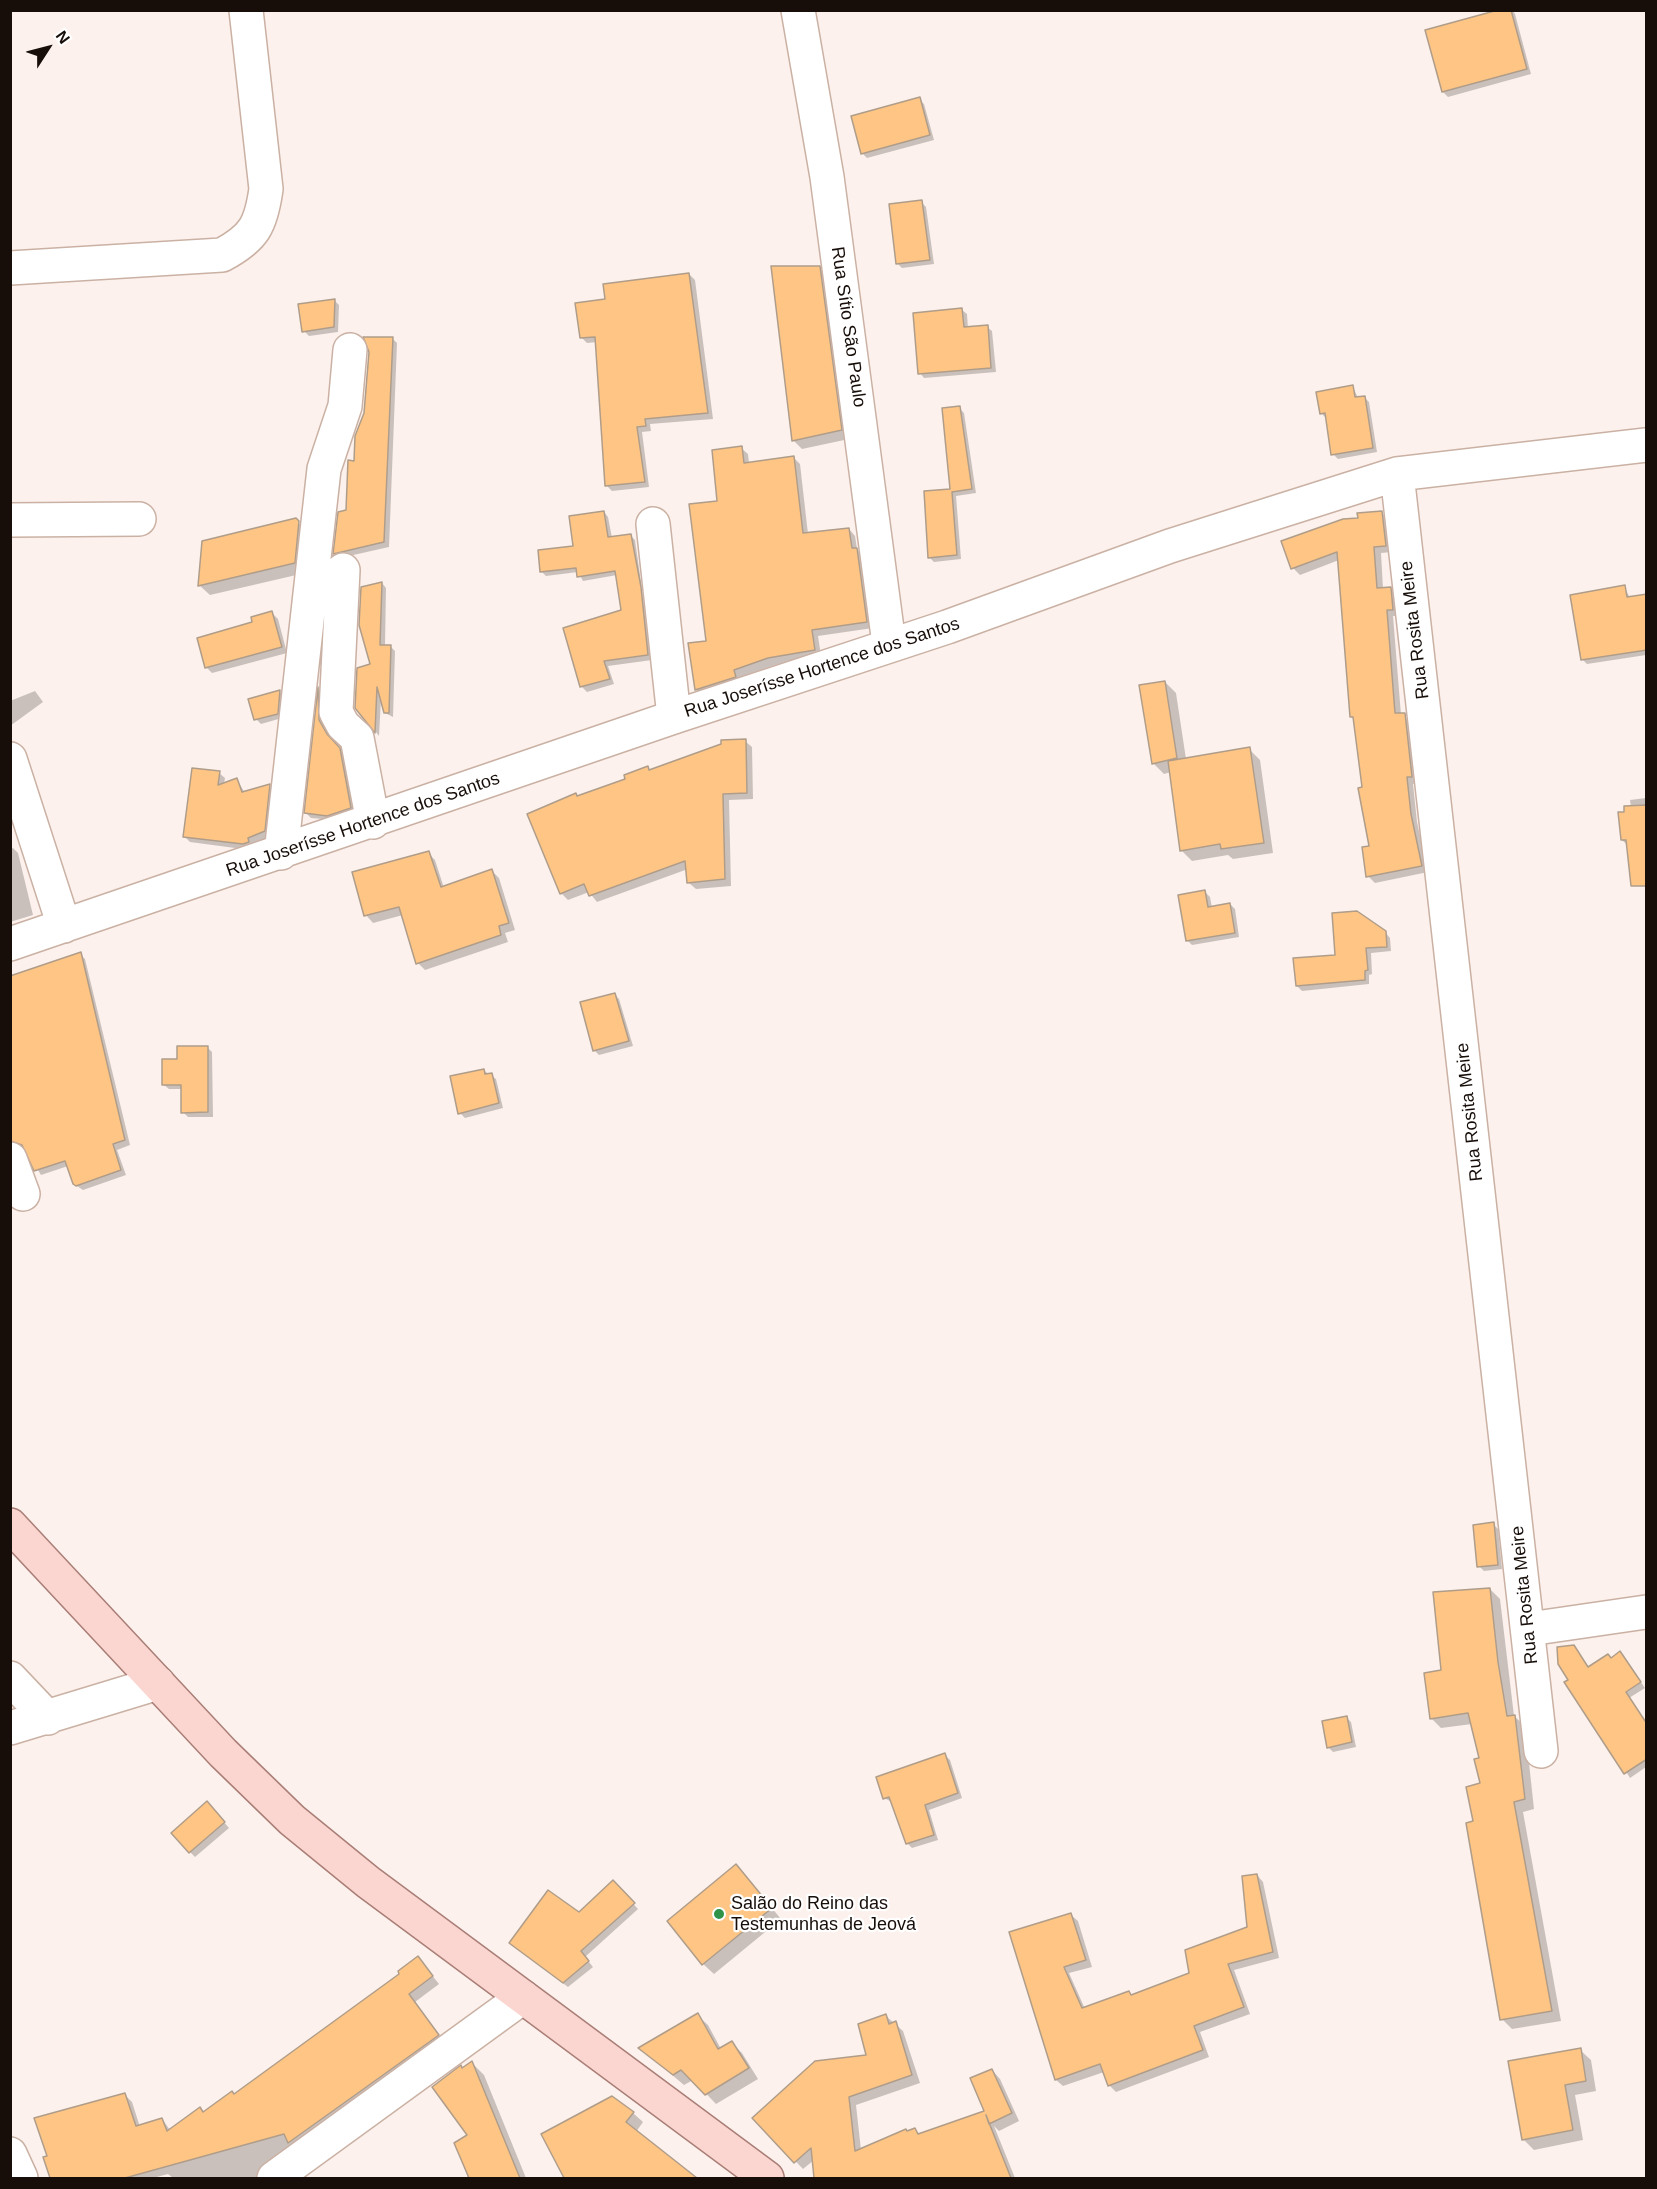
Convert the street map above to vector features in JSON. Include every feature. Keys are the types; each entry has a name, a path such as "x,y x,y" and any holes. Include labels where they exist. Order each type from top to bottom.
{"main road":[{"path":"10,1525 223,1753 292,1820 368,1882 767,2178"}],"street":[{"path":"10,268 222,255 240,246 254,233 263,212 266,189 246,10"},
{"name":"Rua Sítio São Paulo","path":"798,10 827,177 889,644"},
{"path":"281,853 324,469 345,406 350,350"},
{"name":"Rua Joserísse Hortence dos Santos","path":"10,944 889,644 947,627 1170,546 1397,474 1647,445"},
{"name":"Rua Rosita Meire","path":"1397,474 1541,1751"},
{"path":"10,520 139,519"},
{"path":"653,524 674,717"},
{"path":"343,570 336,712 343,725 357,738 372,822"},
{"path":"10,759 64,926"},
{"path":"10,1159 22,1194"},
{"path":"1529,1629 1647,1612"},
{"path":"10,1677 48,1718"},
{"path":"10,1728 158,1683"},
{"path":"274,2178 523,1997"},
{"path":"10,2154 21,2178"}],"building":[{"path":"1498,10 1511,10 1527,69 1442,92 1425,30"},
{"path":"920,97 930,135 861,154 851,116"},
{"path":"922,200 930,260 896,264 889,204"},
{"path":"771,266 820,266 842,430 792,441"},
{"path":"689,273 708,413 645,419 646,426 637,427 645,482 605,486 595,337 580,338 575,303 605,299 603,284"},
{"path":"335,299 334,327 302,332 298,304"},
{"path":"962,308 964,327 988,325 991,368 918,374 913,313"},
{"path":"363,337 393,337 384,542 333,554 338,512 346,510 348,460 354,461 355,436 364,413 369,352"},
{"path":"1353,385 1355,397 1365,396 1373,448 1331,455 1325,413 1320,414 1316,392"},
{"path":"960,406 972,489 952,492 957,555 928,558 924,491 950,489 942,408"},
{"path":"742,446 744,463 794,456 803,533 849,528 852,548 857,548 867,622 812,630 815,650 768,658 734,670 736,677 695,690 688,643 706,641 689,504 717,501 712,450"},
{"path":"604,511 608,537 631,534 641,587 648,655 604,661 610,679 580,687 563,628 621,610 615,571 577,577 576,568 540,572 538,550 573,546 569,516"},
{"path":"1382,511 1386,546 1374,547 1377,588 1391,587 1393,610 1387,610 1395,713 1405,713 1412,777 1407,777 1411,814 1422,866 1366,877 1362,847 1369,846 1358,788 1362,787 1353,717 1350,717 1337,552 1291,569 1281,541 1343,519 1358,518 1357,513"},
{"path":"296,518 299,521 295,563 198,586 202,541"},
{"path":"382,582 380,645 391,645 389,713 384,713 377,687 375,733 355,708 357,668 370,664 359,625 361,587"},
{"path":"1625,585 1627,597 1647,594 1647,650 1581,660 1570,595"},
{"path":"272,611 282,647 205,668 197,638 252,622 251,617"},
{"path":"1165,681 1177,758 1152,764 1139,685"},
{"path":"318,687 319,720 327,734 340,748 351,808 327,816 304,813"},
{"path":"280,690 278,714 254,720 248,699"},
{"path":"746,739 747,793 723,794 725,879 687,883 685,861 589,896 584,884 560,894 527,814 576,793 577,796 625,779 624,775 648,766 649,770 721,744 721,740"},
{"path":"1250,747 1264,843 1221,849 1220,844 1180,851 1168,761"},
{"path":"192,768 220,771 218,785 237,778 242,792 270,784 265,831 248,838 249,842 243,844 183,837"},
{"path":"1647,805 1647,886 1631,886 1626,840 1621,840 1618,812 1624,812 1624,806"},
{"path":"429,851 441,887 492,869 509,923 499,926 501,935 416,964 399,907 364,916 352,872"},
{"path":"1205,890 1208,907 1230,903 1235,933 1186,941 1178,895"},
{"path":"1357,911 1386,931 1387,947 1366,948 1368,970 1365,971 1365,980 1296,986 1293,958 1335,955 1332,913"},
{"path":"81,952 125,1140 113,1144 121,1170 76,1186 73,1184 65,1161 34,1171 22,1145 10,1141 10,976"},
{"path":"615,993 629,1041 593,1051 580,1002"},
{"path":"177,1046 208,1046 208,1112 181,1113 181,1085 162,1085 162,1059 177,1059"},
{"path":"484,1069 485,1074 492,1073 499,1103 458,1114 450,1076"},
{"path":"1494,1522 1498,1565 1477,1567 1473,1525"},
{"path":"1490,1588 1498,1662 1507,1716 1515,1715 1525,1799 1514,1802 1552,2011 1500,2020 1466,1823 1473,1821 1466,1787 1480,1783 1474,1759 1479,1758 1468,1713 1430,1719 1424,1673 1441,1670 1433,1592"},
{"path":"1574,1645 1588,1667 1608,1654 1611,1658 1620,1651 1641,1682 1626,1692 1647,1724 1647,1759 1624,1774 1564,1682 1568,1680 1558,1664 1557,1647"},
{"path":"1347,1716 1352,1742 1327,1748 1322,1721"},
{"path":"945,1753 958,1793 925,1805 934,1835 906,1844 889,1797 883,1799 876,1777"},
{"path":"207,1801 225,1822 189,1853 171,1833"},
{"name":"Salão do Reino das Testemunhas de Jeová","path":"736,1864 772,1908 702,1965 667,1921"},
{"path":"1257,1874 1273,1952 1228,1964 1244,2007 1194,2026 1203,2050 1108,2086 1100,2064 1055,2080 1009,1932 1071,1913 1086,1960 1064,1967 1082,2008 1129,1991 1131,1995 1189,1973 1185,1950 1247,1927 1242,1876"},
{"path":"613,1880 635,1903 581,1951 589,1961 563,1983 509,1943 548,1890 579,1912"},
{"path":"418,1956 433,1976 409,1994 439,2035 288,2143 284,2134 125,2178 50,2178 43,2157 47,2156 34,2118 125,2093 136,2126 162,2118 167,2131 200,2107 203,2112 232,2091 234,2094 399,1974 398,1971"},
{"path":"698,2013 718,2049 732,2041 749,2068 705,2095 681,2070 673,2075 638,2048"},
{"path":"886,2014 889,2024 896,2021 912,2075 849,2097 855,2151 906,2129 907,2131 915,2128 918,2134 984,2111 970,2078 992,2069 1012,2113 989,2124 1011,2178 814,2178 811,2148 794,2163 752,2118 815,2061 866,2055 858,2024"},
{"path":"1581,2048 1586,2081 1565,2085 1573,2130 1522,2140 1508,2061"},
{"path":"472,2061 520,2178 469,2178 454,2143 467,2135 432,2087 461,2065 462,2068"},
{"path":"612,2096 634,2112 626,2122 697,2178 564,2178 541,2134"}],"place":[{"name":"Salão do Reino das Testemunhas de Jeová","path":"719,1914"}]}
